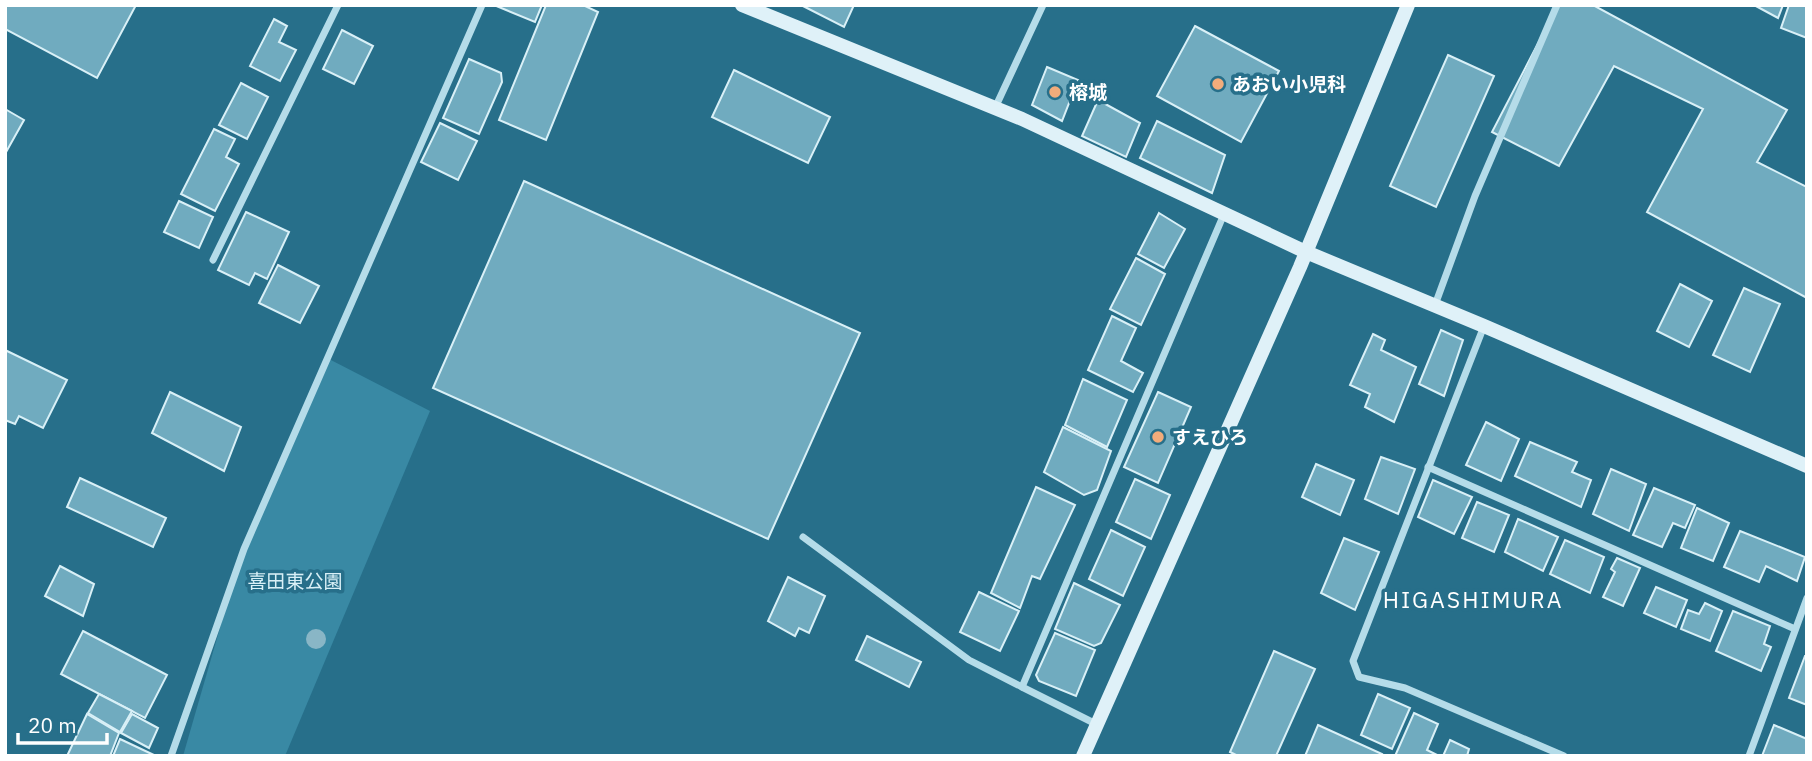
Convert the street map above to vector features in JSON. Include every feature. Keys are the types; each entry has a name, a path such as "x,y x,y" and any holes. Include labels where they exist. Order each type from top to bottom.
{"street":[{"path":"213,260 338,5"},
{"path":"171,756 244,549 482,5"},
{"path":"742,5 995,108 1306,253 1435,305 1807,466"},
{"path":"995,108 1043,5"},
{"path":"1083,756 1306,253 1408,5"},
{"path":"1435,305 1475,196 1557,5"},
{"path":"1022,687 1224,214"},
{"path":"1484,326 1353,660 1359,677 1405,688 1564,756"},
{"path":"1429,467 1796,629"},
{"path":"803,537 969,660 1096,724"},
{"path":"1749,756 1807,598"}],"green space":[{"name":"喜田東公園","path":"327,358 430,411 285,756 183,756 239,562"}],"building":[{"path":"5,5 136,5 97,78 5,29"},
{"path":"494,5 542,5 535,22"},
{"path":"546,5 583,5 598,12 546,140 499,120"},
{"path":"801,5 854,5 844,27"},
{"path":"1558,5 1593,5 1787,110 1757,162 1807,187 1807,298 1647,212 1703,109 1614,66 1559,166 1492,132"},
{"path":"1754,5 1783,5 1778,18"},
{"path":"1789,5 1807,5 1807,38 1781,28"},
{"path":"274,19 287,26 279,42 296,50 280,81 250,66"},
{"name":"あおい小児科","path":"1195,26 1279,71 1241,142 1157,96"},
{"path":"342,30 373,46 354,84 323,69"},
{"path":"1448,55 1494,76 1436,207 1390,186"},
{"path":"469,59 501,73 502,82 479,134 443,118"},
{"name":"榕城","path":"1047,67 1078,80 1062,121 1032,105"},
{"path":"734,70 830,117 808,163 712,117"},
{"path":"241,83 268,97 247,139 219,125"},
{"path":"1098,100 1140,123 1126,157 1082,136"},
{"path":"5,109 24,120 5,154"},
{"path":"1157,121 1225,155 1212,193 1140,158"},
{"path":"440,123 477,141 458,180 421,162"},
{"path":"214,129 235,139 226,157 239,164 215,211 181,194"},
{"path":"524,181 860,333 768,539 433,388"},
{"path":"179,201 213,217 199,248 164,232"},
{"path":"246,212 289,232 267,279 255,273 249,285 218,270"},
{"path":"1159,213 1185,229 1164,268 1138,254"},
{"path":"1136,258 1165,274 1141,325 1110,309"},
{"path":"278,265 319,286 300,323 259,303"},
{"path":"1680,284 1712,301 1689,347 1657,331"},
{"path":"1744,288 1780,304 1750,372 1713,355"},
{"path":"1112,316 1136,328 1121,361 1143,373 1133,392 1088,370"},
{"path":"1441,330 1463,340 1444,396 1419,384"},
{"path":"1373,334 1385,340 1381,350 1416,367 1394,422 1365,407 1370,394 1350,385"},
{"path":"5,350 67,380 43,428 19,416 15,424 5,420"},
{"path":"1083,379 1127,400 1107,447 1065,425"},
{"path":"170,392 241,427 224,471 152,433"},
{"name":"すえひろ","path":"1158,392 1191,407 1158,483 1124,467"},
{"path":"1486,422 1519,439 1501,481 1466,465"},
{"path":"1063,427 1111,451 1097,490 1084,495 1044,472"},
{"path":"1530,442 1577,462 1572,472 1591,480 1581,507 1515,476"},
{"path":"1381,457 1415,469 1398,514 1365,499"},
{"path":"1316,464 1354,480 1340,515 1302,497"},
{"path":"1611,469 1646,484 1629,531 1593,514"},
{"path":"80,478 166,518 153,547 67,507"},
{"path":"1135,479 1170,495 1151,539 1116,522"},
{"path":"1433,480 1472,497 1454,534 1418,517"},
{"path":"1036,487 1075,505 1040,579 1032,576 1020,608 991,593"},
{"path":"1654,488 1695,505 1685,528 1673,523 1662,547 1633,535"},
{"path":"1477,502 1509,515 1494,552 1462,538"},
{"path":"1697,508 1729,523 1713,561 1681,548"},
{"path":"1518,519 1558,537 1543,571 1505,552"},
{"path":"1111,530 1145,547 1123,596 1089,579"},
{"path":"1740,531 1805,557 1797,581 1766,566 1759,582 1724,567"},
{"path":"1344,538 1379,552 1355,610 1321,593"},
{"path":"1565,540 1604,557 1590,593 1550,574"},
{"path":"1617,558 1640,568 1623,606 1603,597 1615,572 1611,569"},
{"path":"60,566 94,584 83,616 45,596"},
{"path":"254,571 266,575 260,590 249,585"},
{"path":"788,577 825,596 809,633 799,628 795,636 768,621"},
{"path":"1074,583 1120,605 1101,643 1094,646 1055,629"},
{"path":"1656,587 1687,600 1676,627 1644,613"},
{"path":"979,592 1019,611 1000,651 960,632"},
{"path":"1705,603 1722,611 1710,641 1681,629 1688,610 1699,614"},
{"path":"1733,611 1770,626 1764,644 1771,647 1761,671 1716,651"},
{"path":"83,631 167,675 145,718 61,674"},
{"path":"1055,633 1095,650 1076,696 1039,681 1036,675"},
{"path":"867,636 921,662 909,687 856,660"},
{"path":"1274,651 1315,669 1276,756 1238,756 1230,752"},
{"path":"1807,656 1807,705 1789,698"},
{"path":"99,694 132,711 120,732 88,713"},
{"path":"1378,694 1410,708 1392,749 1361,735"},
{"path":"1414,713 1438,724 1427,750 1439,756 1395,756"},
{"path":"87,714 119,733 110,756 67,756"},
{"path":"132,714 158,728 149,748 121,733"},
{"path":"1318,725 1382,754 1305,756"},
{"path":"1774,725 1807,739 1807,756 1762,756"},
{"path":"120,739 156,756 113,756"},
{"path":"1450,740 1469,749 1467,756 1443,756"}],"place":[{"name":"あおい小児科","path":"1218,84"},
{"name":"榕城","path":"1055,92"},
{"name":"すえひろ","path":"1158,437"}],"district":[{"name":"HIGASHIMURA","path":"1473,599"}]}
